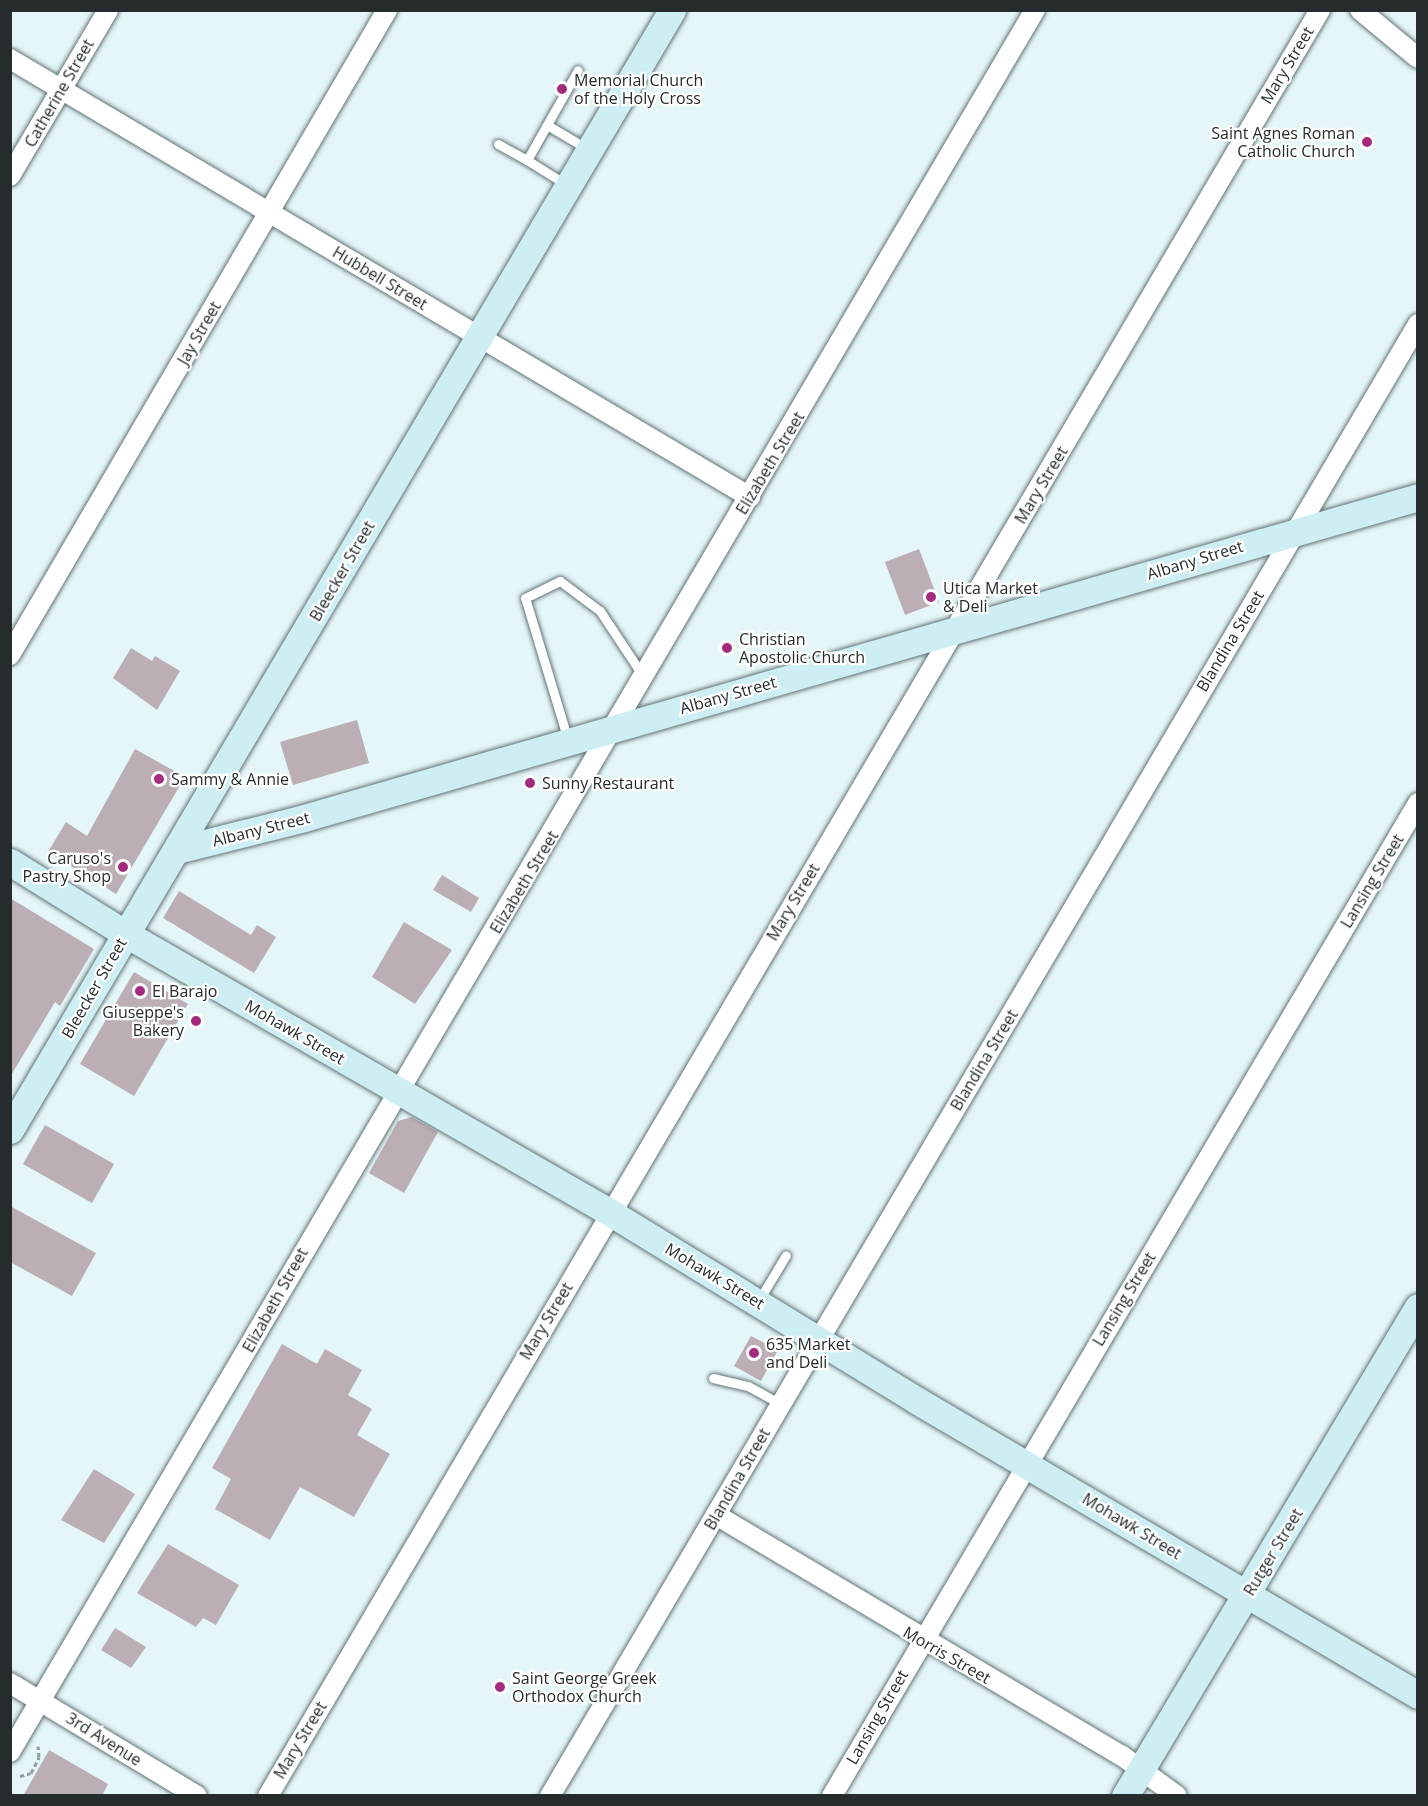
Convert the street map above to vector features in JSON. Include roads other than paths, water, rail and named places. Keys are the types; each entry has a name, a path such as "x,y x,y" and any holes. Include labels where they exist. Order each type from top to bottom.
{"street":[{"name":"Catherine Street","path":"10,176 108,10"},
{"name":"Jay Street","path":"10,655 387,10"},
{"name":"Bleecker Street","path":"10,1130 672,10"},
{"name":"Elizabeth Street","path":"10,1752 219,1399 304,1248 616,727 1035,10"},
{"name":"Mary Street","path":"268,1796 1320,10"},
{"path":"1360,10 1418,58"},
{"name":"Hubbell Street","path":"10,59 750,496"},
{"name":"Blandina Street","path":"550,1796 1418,324"},
{"name":"Albany Street","path":"177,850 568,741 1295,530 1418,497"},
{"name":"Lansing Street","path":"832,1796 1418,803"},
{"name":"Mohawk Street","path":"10,862 126,934 611,1213 1027,1464 1418,1695"},
{"name":"Rutger Street","path":"1125,1796 1248,1595 1418,1307"},
{"name":"Morris Street","path":"716,1515 922,1641 1141,1768 1177,1796"},
{"name":"3rd Avenue","path":"10,1683 197,1796"}],"lane":[{"path":"527,160 578,70"},
{"path":"547,125 590,150"},
{"path":"498,144 569,186"},
{"path":"568,741 525,598 560,581 600,611 644,678"},
{"path":"757,1302 786,1255"},
{"path":"713,1378 748,1386 780,1404"}],"place":[{"name":"Memorial Church of the Holy Cross","path":"562,89"},
{"name":"Saint Agnes Roman Catholic Church","path":"1367,142"},
{"name":"Utica Market & Deli","path":"931,597"},
{"name":"Christian Apostolic Church","path":"727,648"},
{"name":"Sammy & Annie","path":"159,779"},
{"name":"Sunny Restaurant","path":"530,783"},
{"name":"Caruso's Pastry Shop","path":"123,867"},
{"name":"El Barajo","path":"140,991"},
{"name":"Giuseppe's Bakery","path":"196,1021"},
{"name":"635 Market and Deli","path":"754,1353"},
{"name":"Saint George Greek Orthodox Church","path":"500,1687"}]}
